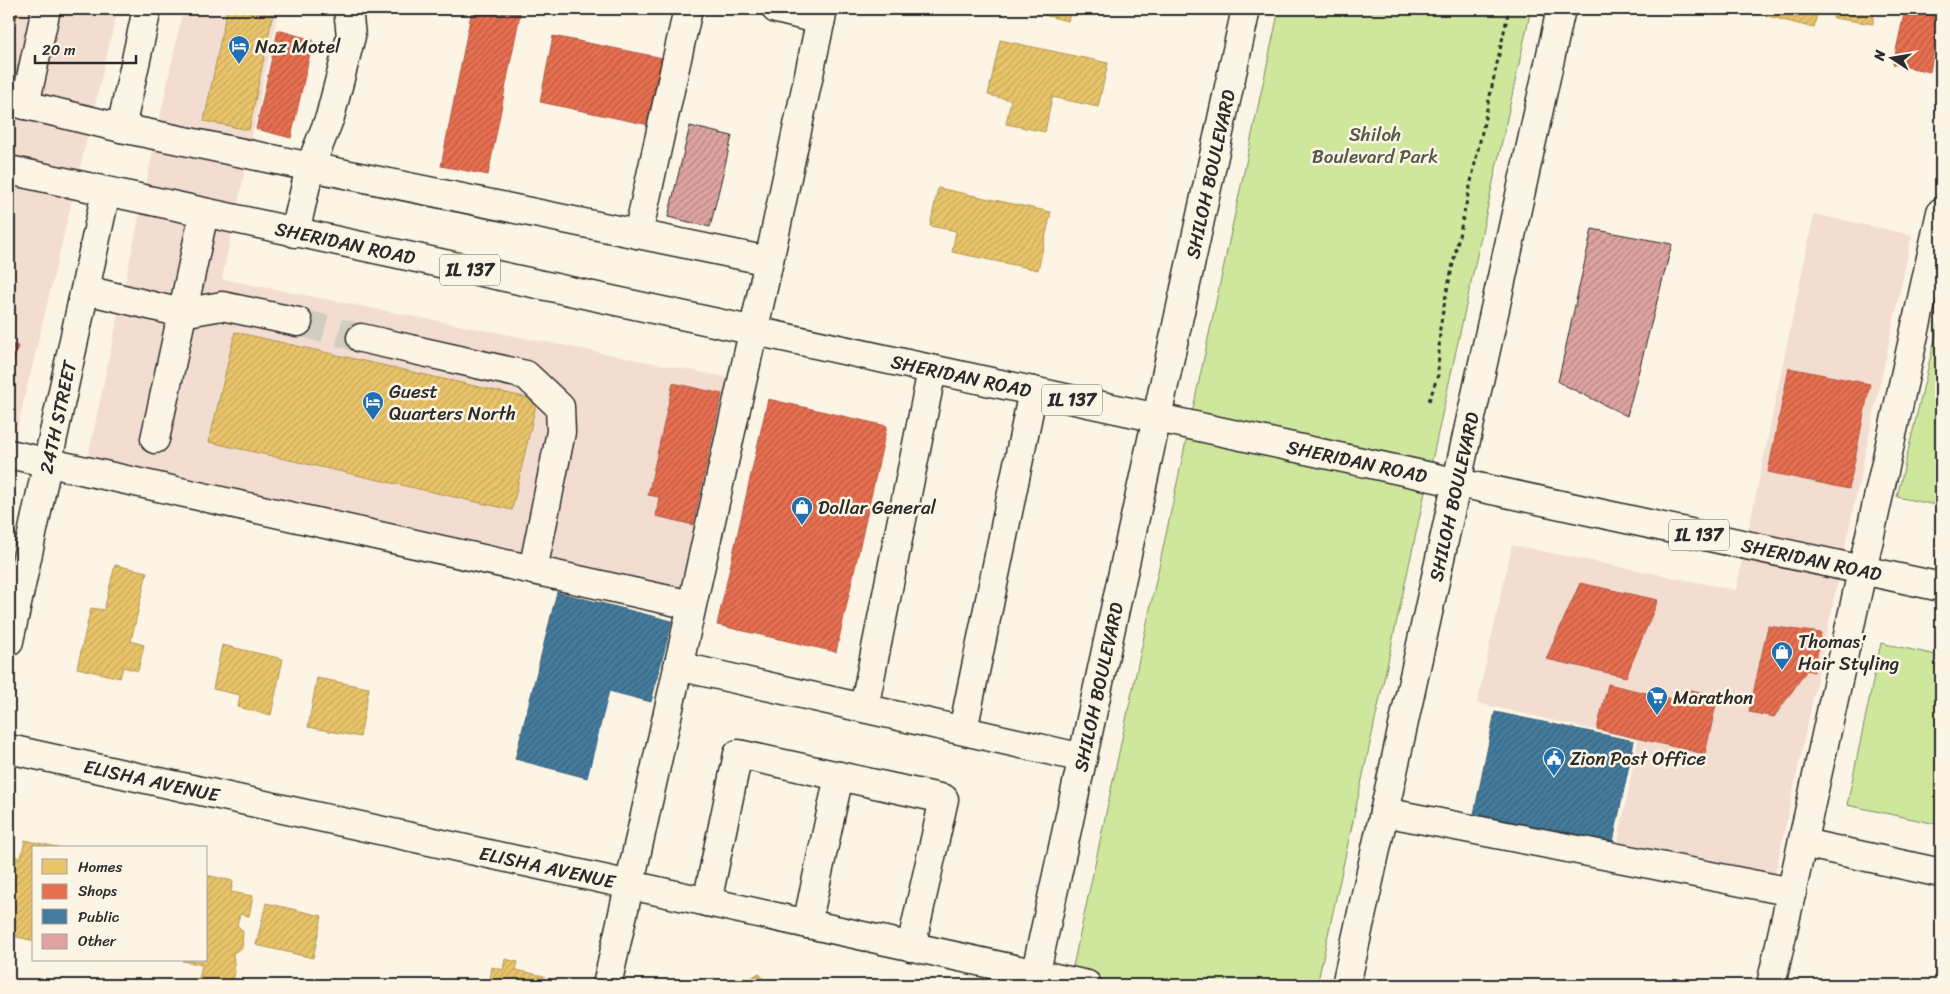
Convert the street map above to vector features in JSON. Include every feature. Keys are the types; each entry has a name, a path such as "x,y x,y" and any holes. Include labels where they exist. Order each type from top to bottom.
{"street":[{"path":"46,9 17,103 121,128 769,261"},
{"path":"121,128 147,9"},
{"path":"295,233 310,167 330,117 350,36 348,9"},
{"path":"638,234 688,9"},
{"path":"607,985 769,261 822,14 776,9"},
{"name":"SHILOH BOULEVARD","path":"1034,980 1246,9"},
{"name":"SHILOH BOULEVARD","path":"1346,985 1561,9"},
{"name":"SHERIDAN ROAD","path":"9,170 1941,587"},
{"name":"24TH STREET","path":"9,642 106,192"},
{"path":"1771,985 1862,570 1936,258 1941,212"},
{"path":"155,439 204,213"},
{"path":"86,290 182,313 222,306 298,322"},
{"path":"361,338 526,375 560,407 561,432 533,570"},
{"path":"864,708 932,370"},
{"path":"963,730 1033,391"},
{"path":"9,454 691,605"},
{"path":"678,666 1083,758"},
{"name":"ELISHA AVENUE","path":"9,749 911,947 1034,980 1087,985"},
{"path":"707,902 738,754 944,799 911,947"},
{"path":"807,924 839,776"},
{"path":"1384,812 1792,892"},
{"path":"1803,843 1941,873"}],"path":[{"path":"1429,401 1438,375 1440,328 1509,9"}],"shaded area":[{"path":"9,9 118,9 15,438 9,437"},
{"path":"183,9 279,9 222,279 731,378 681,592 88,457"},
{"path":"1814,214 1912,235 1774,880 1617,847 1638,740 1477,703 1512,545 1736,590"}],"green space":[{"name":"Shiloh Boulevard Park","path":"1279,9 1531,9 1317,985 1069,985"},
{"path":"1941,320 1941,506 1897,497"},
{"path":"1881,643 1941,656 1941,825 1847,805"}],"building: Homes":[{"name":"Naz Motel","path":"227,9 274,9 249,130 204,121"},
{"path":"1019,9 1071,9 1068,21"},
{"path":"1748,9 1818,9 1814,28 1748,11"},
{"path":"1835,9 1874,9 1873,24 1833,18"},
{"path":"1000,40 1108,63 1098,107 1052,97 1045,132 1006,124 1011,100 988,95"},
{"path":"938,188 1051,212 1038,270 952,252 956,231 930,226"},
{"name":"Guest Quarters North","path":"235,332 537,400 512,510 209,442"},
{"path":"115,565 147,572 131,641 144,645 138,671 123,667 120,678 77,668 91,608 104,610"},
{"path":"222,645 283,659 271,715 238,707 240,695 213,689"},
{"path":"317,678 369,688 360,737 308,727"},
{"path":"25,840 52,846 32,846 32,941 9,935 11,895 9,894 9,855 21,858"},
{"path":"208,875 233,881 231,892 253,896 249,916 240,914 237,925 243,931 242,948 233,953 235,972 232,985 199,979 202,965 187,962 208,962"},
{"path":"266,903 322,916 313,958 256,945"},
{"path":"505,959 518,962 516,970 544,976 543,985 489,985 492,967 503,970"},
{"path":"759,973 764,980 785,985 739,985"}],"building: Shops":[{"path":"9,9 18,9 9,56"},
{"path":"472,9 521,9 488,175 441,166"},
{"path":"1905,9 1941,9 1930,72 1893,64"},
{"path":"278,30 313,40 291,138 256,129"},
{"path":"553,36 663,58 649,125 540,102"},
{"path":"9,344 18,346 9,381"},
{"path":"1789,368 1870,384 1849,489 1768,472"},
{"path":"673,383 722,394 693,525 656,516 659,497 648,495"},
{"name":"Dollar General","path":"768,399 887,426 836,652 717,625"},
{"name":"Marathon","path":"1580,583 1658,600 1626,677 1546,659"},
{"name":"Thomas' Hair Styling","path":"1768,626 1821,633 1814,672 1807,670 1774,717 1749,712"},
{"name":"Marathon","path":"1608,684 1684,702 1687,689 1718,696 1705,754 1597,729"}],"building: Public":[{"path":"557,592 672,621 651,702 609,691 587,778 515,759"},
{"name":"Zion Post Office","path":"1495,712 1634,741 1613,842 1474,814"}],"building: Other":[{"path":"690,126 732,136 710,227 668,217"},
{"path":"1592,229 1672,244 1627,416 1558,382"}],"tunnel":[{"path":"298,322 361,338"}],"place":[{"name":"Naz Motel","path":"239,65"},
{"name":"Guest Quarters North","path":"373,421"},
{"name":"Dollar General","path":"802,526"},
{"name":"Thomas' Hair Styling","path":"1782,671"},
{"name":"Marathon","path":"1657,716"},
{"name":"Zion Post Office","path":"1554,777"}]}
